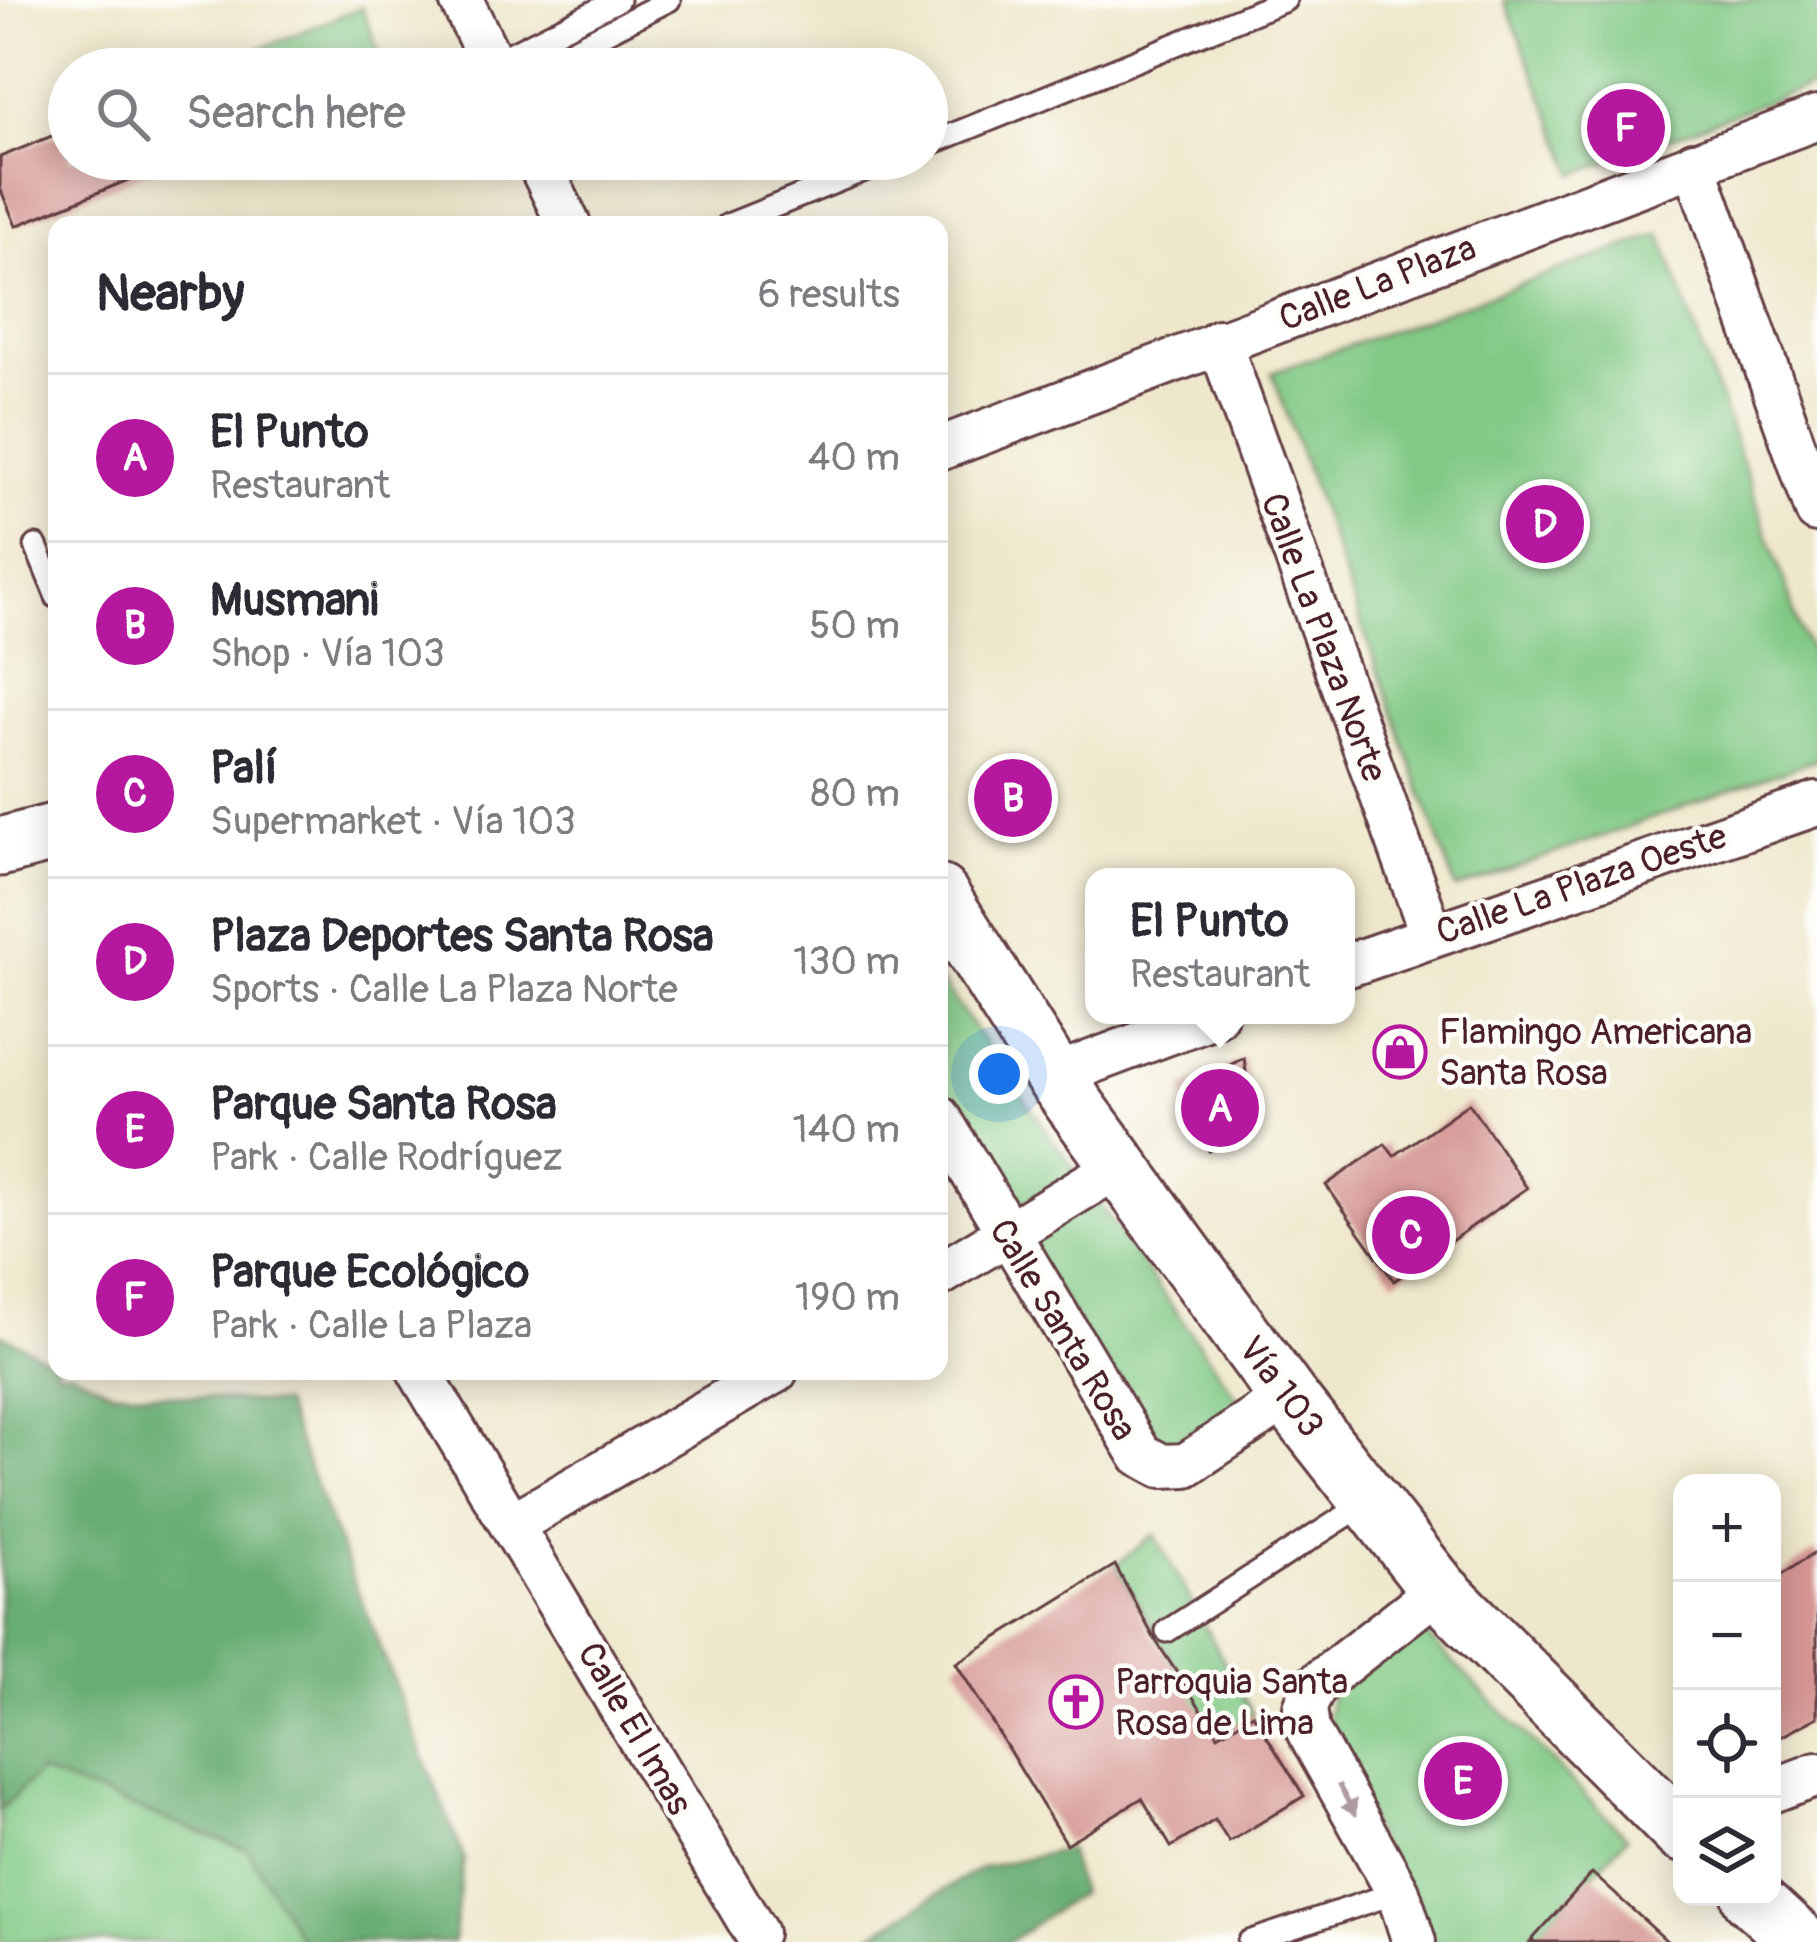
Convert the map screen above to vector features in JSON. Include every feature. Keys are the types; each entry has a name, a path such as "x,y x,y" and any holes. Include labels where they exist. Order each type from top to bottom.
{"main road":[{"name":"Vía 103","path":"948,908 1054,1076 1288,1397 1439,1589 1673,1822"},
{"path":"1761,1906 1800,1942"}],"street":[{"path":"461,0 484,48"},
{"name":"Calle La Plaza","path":"948,446 1817,118"},
{"path":"1694,164 1817,511"},
{"path":"547,180 565,216"},
{"name":"Calle La Plaza Norte","path":"1219,341 1431,934"},
{"name":"Calle La Plaza Oeste","path":"1355,963 1817,804"},
{"path":"1054,1076 1192,1024"},
{"name":"Calle Santa Rosa","path":"948,1133 1139,1454 1162,1466 1186,1466 1288,1397"},
{"path":"948,1270 1121,1165"},
{"name":"Calle El Imas","path":"425,1380 515,1523 756,1934"},
{"path":"515,1523 761,1380"},
{"path":"1414,1942 1398,1892 1308,1731 1305,1707 1315,1685 1439,1589"},
{"path":"1781,1787 1817,1774"}],"lane":[{"path":"527,48 618,0"},
{"path":"575,48 669,0"},
{"path":"948,137 1286,0"},
{"path":"750,216 840,180"},
{"path":"36,546 48,575"},
{"path":"1167,1630 1370,1500"},
{"path":"1249,1942 1398,1892"}],"green space":[{"path":"1504,0 1817,0 1817,82 1575,174"},
{"path":"362,7 377,48 262,48"},
{"path":"1661,234 1817,674 1817,759 1456,889 1272,373"},
{"path":"948,992 1246,1410 1191,1443 1152,1442 948,1116"},
{"path":"0,1333 48,1359 48,1380 90,1380 111,1390 283,1404 464,1858 453,1942 302,1942 248,1850 39,1772 0,1810"},
{"path":"1155,1535 1253,1714 1181,1757 1154,1714 1191,1691 1115,1565"},
{"path":"1416,1625 1627,1837 1530,1942 1426,1942 1327,1732 1331,1691"},
{"path":"39,1772 248,1850 302,1942 0,1942 0,1810"},
{"path":"1068,1849 1080,1893 1009,1942 859,1942 981,1868"}],"building":[{"path":"48,138 48,180 128,180 16,226 0,188 0,157"},
{"path":"1244,1058 1254,1127 1209,1151 1181,1089"},
{"path":"1469,1103 1527,1188 1394,1281 1326,1185 1385,1144 1394,1156"},
{"path":"1817,1551 1817,1717 1781,1736 1781,1582 1781,1575"},
{"name":"Parroquia Santa Rosa de Lima","path":"1115,1565 1154,1638 1218,1735 1253,1714 1304,1796 1229,1842 1215,1820 1171,1847 1142,1798 1066,1844 956,1663"},
{"path":"1592,1873 1668,1942 1530,1942"}],"place":[{"name":"Parque Ecológico","path":"1626,128"},
{"name":"Plaza Deportes Santa Rosa","path":"1545,524"},
{"name":"Musmani","path":"1013,798"},
{"name":"Flamingo Americana Santa Rosa","path":"1400,1052"},
{"name":"El Punto","path":"1220,1108"},
{"name":"Palí","path":"1411,1235"},
{"name":"Parroquia Santa Rosa de Lima","path":"1076,1702"},
{"name":"Parque Santa Rosa","path":"1463,1781"}]}
